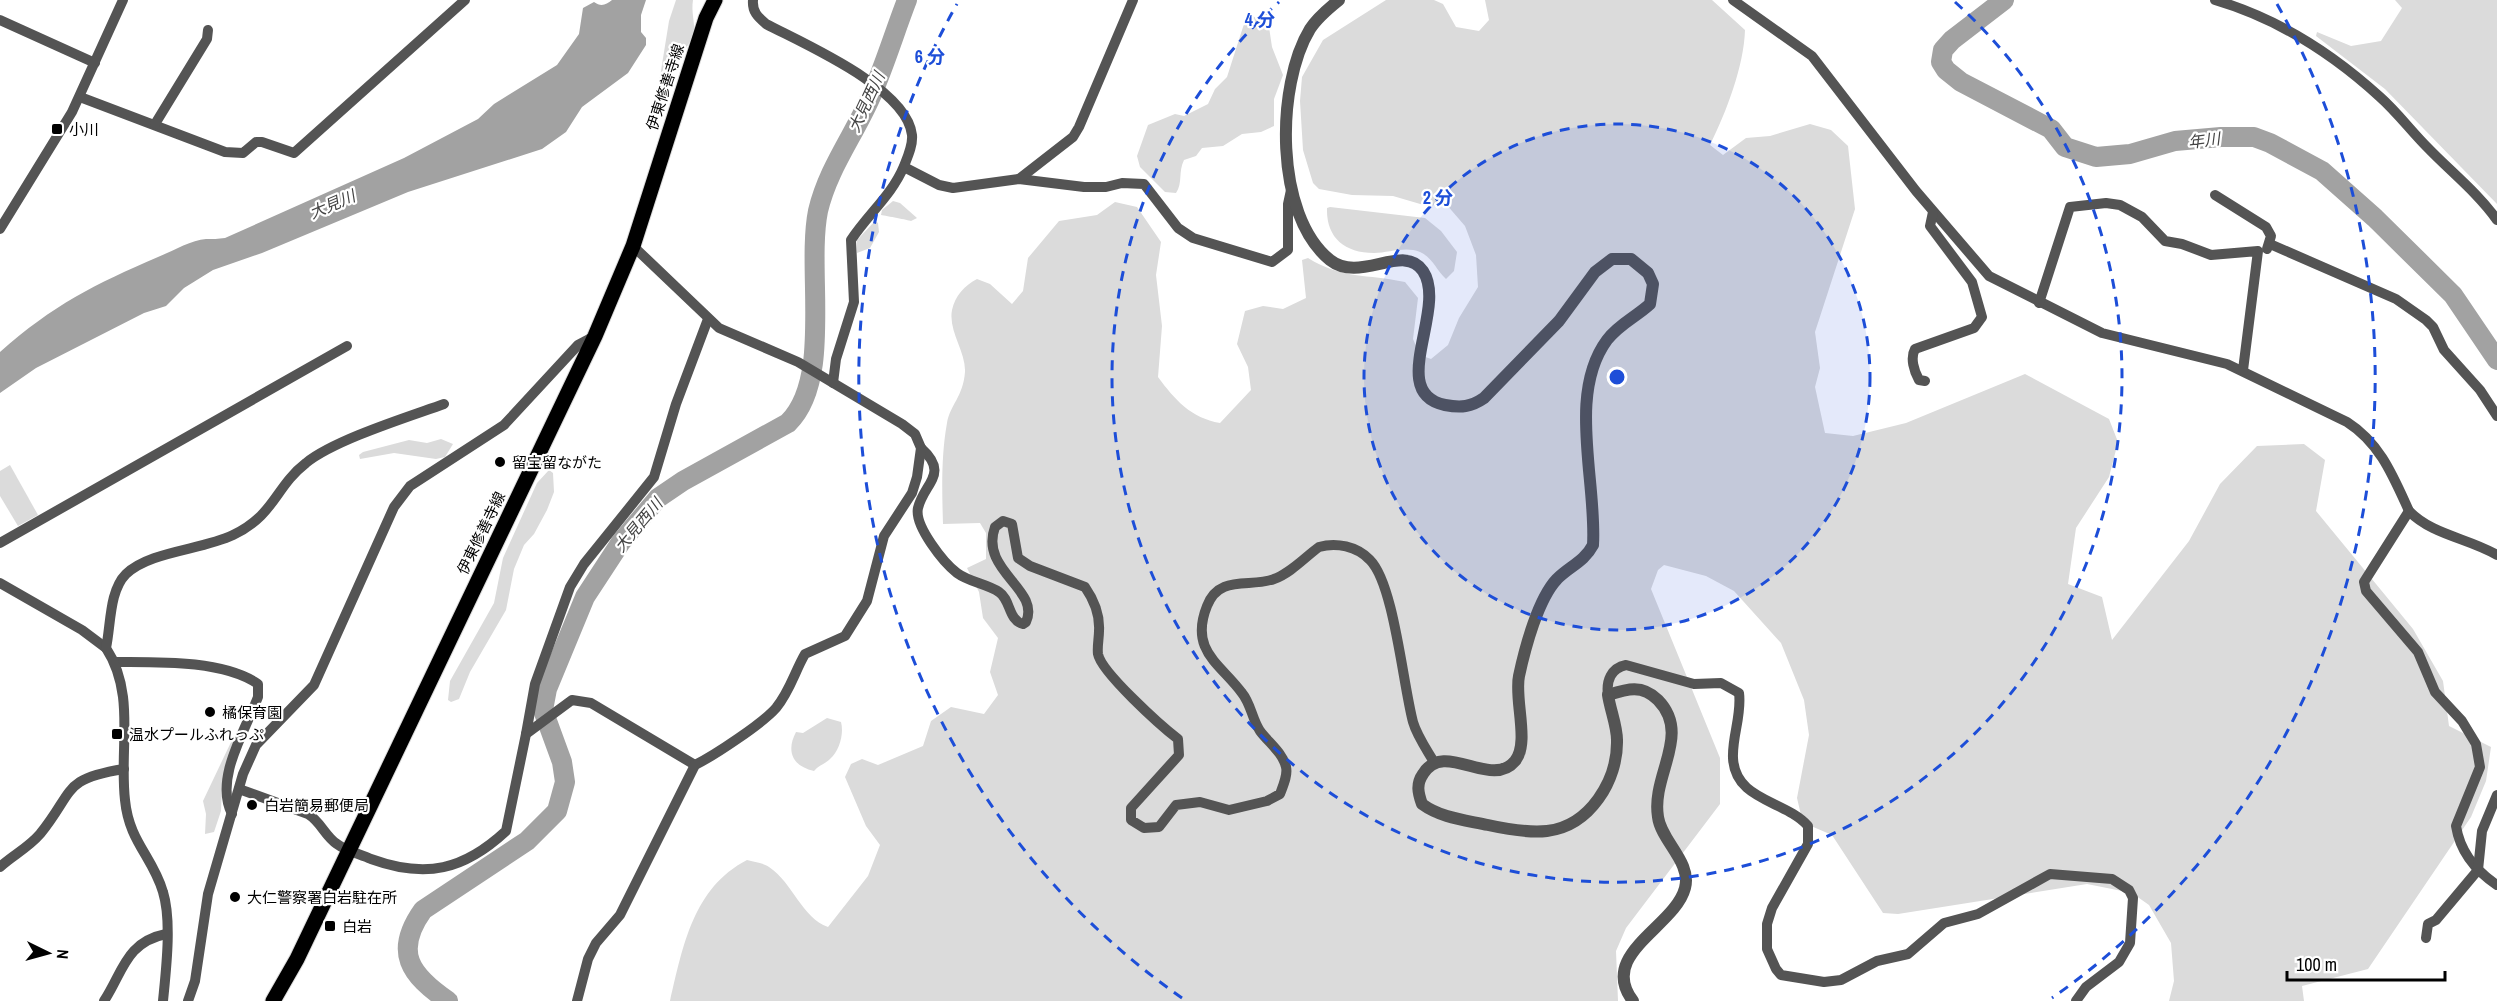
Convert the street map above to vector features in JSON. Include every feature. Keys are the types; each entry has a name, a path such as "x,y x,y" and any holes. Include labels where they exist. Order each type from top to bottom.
{"main road":[{"name":"伊東修善寺線","path":"278,999 595,336 633,246 706,18 715,0"}],"street":[{"path":"0,229 80,96 123,0"},
{"path":"80,96 234,154 243,153 256,142 294,153 465,0"},
{"path":"753,0 752,8 766,24 861,77 888,96 902,112 912,135 911,146 903,167 888,195 851,240 854,302 829,381"},
{"path":"1019,179 1073,137 1133,0"},
{"path":"1339,0 1311,27 1294,66 1289,98 1286,159 1291,190 1315,243 1338,265 1365,268 1397,260 1411,261 1422,270 1431,296 1418,378 1426,394 1443,405 1469,406 1484,398 1559,321 1595,272 1612,259 1622,257 1640,264 1653,284 1650,304 1623,323 1606,341 1590,381 1586,415 1593,545 1583,560 1558,578 1543,601 1517,686 1521,737 1517,757 1514,762 1500,770 1448,761 1434,762 1425,770 1418,785 1422,804 1431,811 1497,827 1536,832 1561,827 1595,805 1610,780 1617,739 1607,686 1616,669 1626,665 1694,684 1721,683 1739,693 1733,757 1735,772 1741,783 1752,793 1795,815 1808,826 1808,844 1772,908 1767,924 1767,949 1781,975 1824,982 1841,980 1877,962 1908,954 1944,923 1978,914 2050,874 2112,879 2129,890 2133,898 2130,943 2119,962 2086,987 2076,1001"},
{"path":"1733,0 1812,56 1933,212 1989,276 2102,333 2216,360 2243,370 2365,434 2386,464 2409,511 2429,527 2497,555"},
{"path":"2215,0 2242,8 2330,56 2381,98 2427,148 2480,196 2497,220"},
{"path":"0,20 95,63"},
{"path":"154,124 207,39 208,30"},
{"path":"903,167 953,188 1019,179 1084,187 1106,187 1122,183 1144,184 1178,228 1193,238 1272,262 1288,250 1288,204 1291,190"},
{"path":"2039,303 2070,207 2106,203 2120,205 2142,218 2165,241 2182,244 2208,255 2266,249 2270,244 2271,236 2266,227 2215,195"},
{"path":"1925,381 1918,380 1916,374 1912,358 1915,349 1974,328 1982,317 1972,282 1930,226 1933,212"},
{"path":"2270,244 2396,299 2426,320 2433,327 2438,342 2480,390 2497,416"},
{"path":"633,246 708,320 719,328 798,362 903,424 915,434 921,448 931,457 934,473 933,482 918,509 918,518 925,534 948,564 961,576 1000,592 1015,619 1023,624 1026,622 1028,610 1023,595 998,566 993,553 994,527 1003,521 1012,524 1018,558 1030,566 1085,587 1094,601 1099,619 1098,655 1110,676 1162,727 1178,738 1179,755 1131,808 1131,820 1144,828 1159,827 1176,805 1200,802 1229,810 1267,801 1281,794 1287,770 1284,759 1258,729 1243,694 1212,662 1205,646 1203,627 1207,605 1218,589 1239,581 1274,579 1319,547 1326,545 1337,544 1358,551 1369,559 1382,580 1413,725 1434,762"},
{"path":"2243,370 2258,251"},
{"path":"239,789 308,814 318,820 336,844 404,868 432,870 453,866 479,852 506,831 529,733 535,684 570,587 584,564 654,477 676,404 708,320"},
{"path":"188,1001 195,981 208,894 239,789 256,745 314,684 394,507 410,486 504,425 579,345 595,336"},
{"path":"0,543 347,346"},
{"path":"106,648 119,585 138,565 232,536 255,523 306,462 357,438 444,404"},
{"path":"577,1001 588,959 596,943 620,915 695,765 712,756 775,709 793,682 805,654 845,636 853,627 867,601 884,536 912,493 921,448"},
{"path":"2409,511 2364,582 2366,591 2418,652 2435,692 2462,721 2476,744 2480,767 2456,826 2465,853 2478,870 2497,885"},
{"path":"0,583 82,630 106,648 116,662 124,697 125,800 130,829 163,891 166,934 163,1001"},
{"path":"116,662 156,662 205,667 245,675 258,684 258,697 227,780 226,802 232,814"},
{"path":"1608,695 1633,688 1648,691 1668,711 1672,720 1672,738 1658,796 1657,813 1659,825 1682,862 1686,886 1679,900 1637,947 1624,967 1624,986 1633,1001"},
{"path":"529,733 573,700 591,703 695,765"},
{"path":"0,867 28,847 41,833 74,784 84,778 124,769"},
{"path":"2426,938 2428,924 2436,920 2478,870 2482,831 2497,795"},
{"path":"104,1001 122,963 148,941 166,934"}],"shaded area":[{"path":"676,0 693,0 694,33 684,51 659,83 669,21"},
{"path":"1386,0 1434,0 1443,4 1456,27 1479,31 1489,20 1485,0 1712,0 1745,30 1741,59 1733,89 1710,145 1723,155 1746,138 1770,136 1810,124 1831,130 1848,146 1855,209 1815,332 1820,368 1815,387 1825,433 1853,436 1906,423 2025,374 2109,419 2118,442 2109,477 2076,528 2068,584 2102,597 2112,640 2189,541 2220,484 2257,446 2304,444 2325,460 2316,511 2413,629 2443,681 2449,726 2491,747 2486,781 2471,817 2368,969 2302,986 2304,1001 2169,1001 2174,981 2171,943 2149,905 2132,893 2087,884 1898,914 1883,913 1832,835 1811,826 1801,815 1797,798 1809,735 1804,700 1781,643 1734,591 1706,576 1664,565 1658,570 1651,589 1720,758 1720,804 1626,928 1616,951 1618,1001 670,1001 693,920 702,902 714,886 729,872 747,860 767,866 785,882 811,916 828,927 868,876 880,845 866,826 845,777 851,764 862,759 878,765 923,746 931,721 951,707 984,714 998,695 990,672 998,638 983,618 979,592 967,568 986,559 986,533 980,523 943,524 942,473 945,435 949,417 962,388 965,372 965,364 951,318 953,305 968,284 977,279 990,284 1012,304 1023,291 1028,258 1059,221 1097,215 1115,202 1137,207 1161,242 1156,275 1162,326 1158,377 1184,407 1200,417 1220,423 1251,390 1248,367 1237,344 1245,311 1263,306 1283,309 1306,298 1302,260 1308,258 1320,265 1344,273 1405,282 1418,298 1413,339 1420,355 1431,359 1448,345 1459,318 1478,287 1476,255 1465,226 1446,204 1427,206 1393,196 1352,195 1319,189 1313,183 1303,150 1300,101 1302,77 1323,40"},
{"path":"2395,0 2497,0 2497,204 2385,89 2316,36 2317,32 2351,46 2381,41 2402,8"},
{"path":"1253,16 1269,27 1272,47 1283,75 1274,99 1274,126 1261,132 1242,134 1223,146 1202,148 1196,156 1184,160 1176,193 1165,192 1140,167 1137,156 1148,125 1175,114 1184,116 1208,104 1215,89 1227,77 1243,27 1246,20"},
{"path":"893,201 900,203 917,218 911,221 881,215 882,210"},
{"path":"1327,208 1425,218 1441,231 1457,252 1454,271 1446,279 1428,257 1414,250 1374,253 1354,250 1346,246 1339,241 1330,227"},
{"path":"875,221 878,223 879,232 870,248 857,253 857,240"},
{"path":"441,439 453,444 445,457 436,459 394,453 360,459 359,455 409,440 427,443"},
{"path":"10,465 38,515 18,526 0,496 0,471"},
{"path":"549,470 553,473 554,492 534,534 524,545 514,569 506,610 470,672 459,699 451,702 448,700 450,681 494,603 503,558 537,483"},
{"path":"827,718 841,722 839,746 830,759 814,771 806,769 793,757 793,739 796,732 803,733"},
{"path":"232,740 234,741 222,788 221,811 214,832 205,834 206,814 203,801"}],"water":[{"name":"大見川","path":"612,0 646,0 641,15 641,32 646,38 646,45 628,73 582,107 566,132 542,149 408,192 262,253 213,270 184,288 166,306 144,313 36,368 0,393 0,352 57,308 135,267 194,241 225,238 404,158 478,119 494,104 557,65 579,34 583,8 594,2 603,5"}],"waterway":[{"name":"大見西川","path":"448,1001 415,972 410,962 409,938 423,910 527,841 557,811 565,782 562,762 543,710 547,689 585,597 621,542 658,498 683,481 788,423 802,404 810,380 814,352 815,236 822,195 872,94 907,0"},
{"name":"年川","path":"2004,0 1952,40 1943,50 1941,62 1946,70 1961,82 2051,129 2065,147 2096,157 2130,154 2175,141 2221,137 2254,137 2270,143 2322,171 2375,218 2453,295 2497,360"}],"place":[{"name":"小川","path":"57,129"},
{"name":"留宝留ながた","path":"500,462"},
{"name":"橘保育園","path":"210,712"},
{"name":"温水プールふれっぷ","path":"117,734"},
{"name":"白岩簡易郵便局","path":"252,805"},
{"name":"大仁警察署白岩駐在所","path":"235,897"},
{"name":"白岩","path":"330,926"}]}
